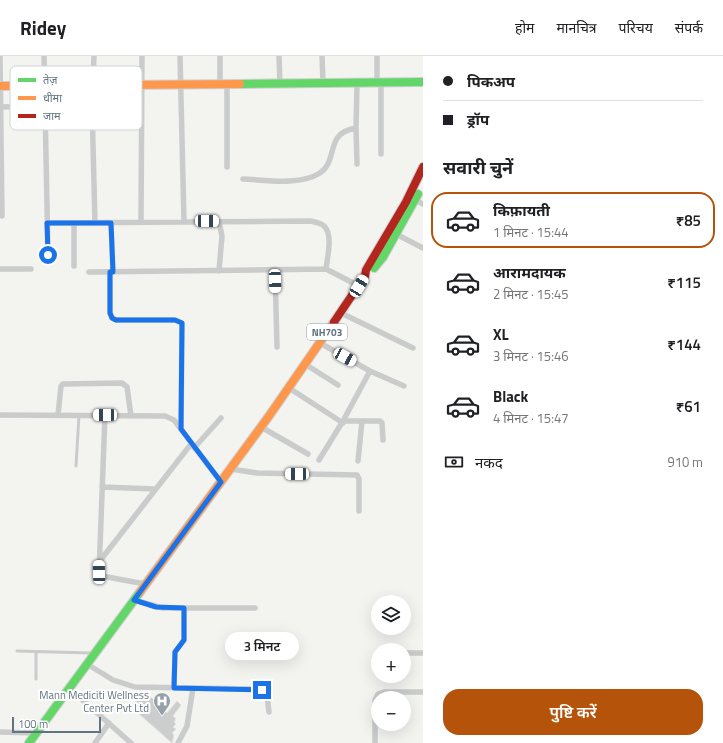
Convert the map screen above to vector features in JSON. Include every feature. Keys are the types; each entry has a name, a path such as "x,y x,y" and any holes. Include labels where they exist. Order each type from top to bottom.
{"main road":[{"path":"142,85 423,82"},
{"name":"NH703","path":"29,743 231,469 341,313 365,276 366,270 406,202 423,167"},
{"name":"NH703","path":"365,276 371,273 383,257 423,183"}],"street":[{"path":"0,56 2,216"},
{"path":"44,56 44,66"},
{"path":"93,66 94,56"},
{"path":"142,56 142,85"},
{"path":"180,56 184,221"},
{"path":"220,56 227,167"},
{"path":"279,56 280,84"},
{"path":"322,56 323,83"},
{"path":"377,56 381,154"},
{"path":"357,83 357,164"},
{"path":"243,179 286,180 312,177 321,172 328,164 334,142 340,134 356,128"},
{"path":"45,130 48,255"},
{"path":"93,130 95,223"},
{"path":"141,222 142,130"},
{"path":"414,200 423,204"},
{"path":"47,223 300,220 322,225 328,231 329,238 326,269"},
{"path":"219,222 222,236 219,271"},
{"path":"74,223 74,266"},
{"path":"111,223 112,272 110,313 112,318 116,320 175,320 182,323 181,429"},
{"path":"396,234 423,248"},
{"path":"0,269 31,270"},
{"path":"89,272 326,269 359,286"},
{"path":"275,270 277,347"},
{"path":"341,313 413,348"},
{"path":"320,343 370,371 404,386"},
{"path":"305,364 338,385"},
{"path":"319,460 343,422 370,371"},
{"path":"58,415 61,386 63,384 122,383 128,387 131,416"},
{"path":"289,388 343,422 382,422 383,440"},
{"path":"0,415 166,416 174,420 192,446 221,482"},
{"path":"105,415 98,563 99,572 102,576 145,584"},
{"path":"98,563 155,489 192,446 221,418"},
{"path":"358,461 362,421"},
{"path":"261,427 308,454"},
{"path":"231,469 257,473 357,475 359,479 359,511"},
{"path":"102,487 155,489"},
{"path":"134,600 156,607 255,608"},
{"path":"174,688 175,652 184,640 184,608"},
{"path":"411,652 423,653"},
{"path":"87,664 113,680 126,685 259,690 267,695 269,712"},
{"path":"69,688 132,743"},
{"path":"178,743 187,726 193,688"},
{"path":"375,743 375,700 378,694 384,692 423,692"},
{"path":"95,743 109,723"},
{"path":"0,732 36,733"}],"lane":[{"path":"76,466 78,415"},
{"path":"17,651 36,653 95,653"},
{"path":"36,653 36,679"}],"building":[{"path":"145,691 167,713 177,701 181,705 173,716 176,719 174,722 176,724 173,727 176,729 172,733 174,735 172,743 131,707"}],"traffic: fast":[{"path":"240,84 423,82"},
{"path":"374,268 383,257 418,194"},
{"path":"29,743 140,592"}],"traffic: slow":[{"path":"142,85 240,84"},
{"path":"1,86 10,86"},
{"path":"140,592 269,416 334,322"}],"traffic: jam":[{"path":"334,322 365,276 366,270 406,202 423,167"}],"place":[{"name":"Mann Mediciti Wellness Center Pvt Ltd","path":"162,716"}],"route":[{"path":"48,255 47,223 111,223 113,272 110,272 110,313 112,318 114,320 179,320 182,323 183,368 181,429 221,482 134,600 156,607 184,608 184,640 183,643 177,647 174,654 174,688 262,690"}]}
